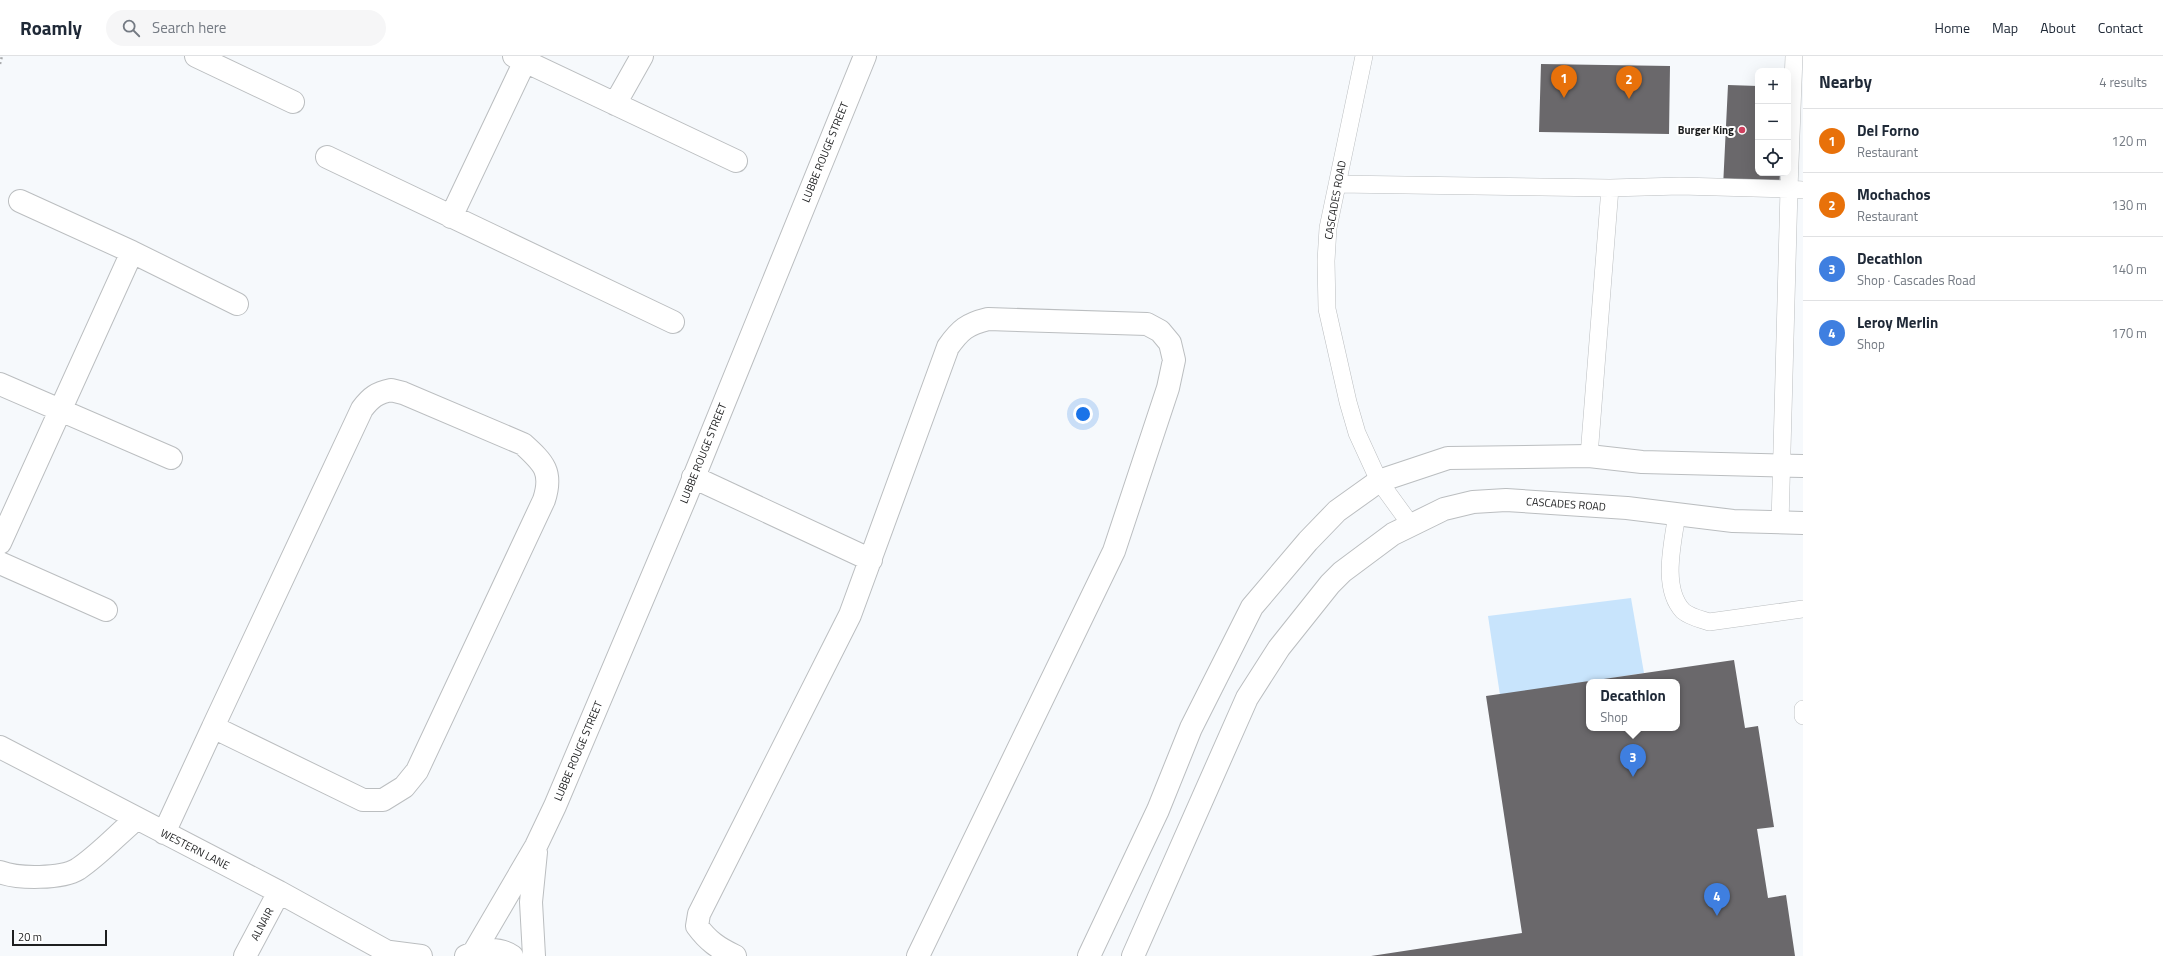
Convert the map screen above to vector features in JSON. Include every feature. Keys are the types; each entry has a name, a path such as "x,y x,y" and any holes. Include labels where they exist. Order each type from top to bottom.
{"street":[{"path":"196,56 293,102"},
{"path":"616,104 642,56"},
{"name":"LUBBE ROUGE STREET","path":"470,954 536,846 555,806 693,478 865,56"},
{"path":"451,216 520,59 736,161"},
{"path":"327,157 673,322"},
{"path":"20,201 132,252 237,304"},
{"path":"0,543 132,252"},
{"path":"735,956 714,946 705,938 697,926 698,914 850,615 948,347 958,334 971,323 988,319 1147,324 1160,331 1170,343 1174,360 1168,388 1114,551 918,956"},
{"path":"0,384 171,458"},
{"path":"164,833 213,727 352,428 370,398 378,392 390,390 403,393 523,444 536,456 546,471 549,484 544,500 417,771 404,787 383,800 363,800 213,727"},
{"path":"1089,956 1158,810 1191,728 1252,607 1308,541 1337,511 1379,481 1448,458 1589,456 1642,462 1793,465"},
{"path":"693,478 871,560"},
{"name":"CASCADES ROAD","path":"1411,525 1444,509 1473,502 1506,500 1627,508 1734,521 1780,524 1803,523"},
{"path":"1133,956 1247,698 1279,648 1342,572 1393,534 1411,525"},
{"path":"0,563 106,610"},
{"name":"WESTERN LANE","path":"0,747 279,892 392,954 421,956"},
{"path":"0,872 32,877 56,875 77,870 136,819"},
{"name":"LUBBE ROUGE STREET","path":"534,956 531,902 536,846"},
{"name":"ALNAIR","path":"245,956 279,892"},
{"path":"470,954 492,950 512,956"}],"lane":[{"name":"CASCADES ROAD","path":"1364,56 1328,228 1326,261 1328,309 1348,402 1357,433 1379,481 1411,525"},
{"path":"1780,524 1793,465 1796,190 1794,56"},
{"path":"1337,184 1610,188 1680,186 1796,190"},
{"path":"1589,456 1610,188"},
{"path":"1677,514 1670,558 1672,592 1683,610 1694,618 1709,622 1803,609"},
{"path":"1803,709 1803,716"}],"path":[{"path":"0,64 2,56"}],"shaded area":[{"path":"1631,598 1644,673 1605,679 1586,679 1586,682 1500,695 1488,616"}],"building":[{"path":"1541,64 1670,66 1669,134 1539,132"},
{"name":"Burger King","path":"1728,85 1755,86 1755,176 1780,176 1779,189 1723,187"},
{"path":"1734,660 1745,728 1758,726 1774,827 1757,829 1768,898 1786,895 1795,956 1371,956 1522,933 1486,696 1586,681 1586,731 1680,731 1680,679 1604,679"}],"place":[{"name":"Del Forno","path":"1564,98"},
{"name":"Mochachos","path":"1629,99"},
{"name":"Burger King","path":"1742,130"},
{"name":"Decathlon","path":"1633,777"},
{"name":"Leroy Merlin","path":"1717,916"}]}
